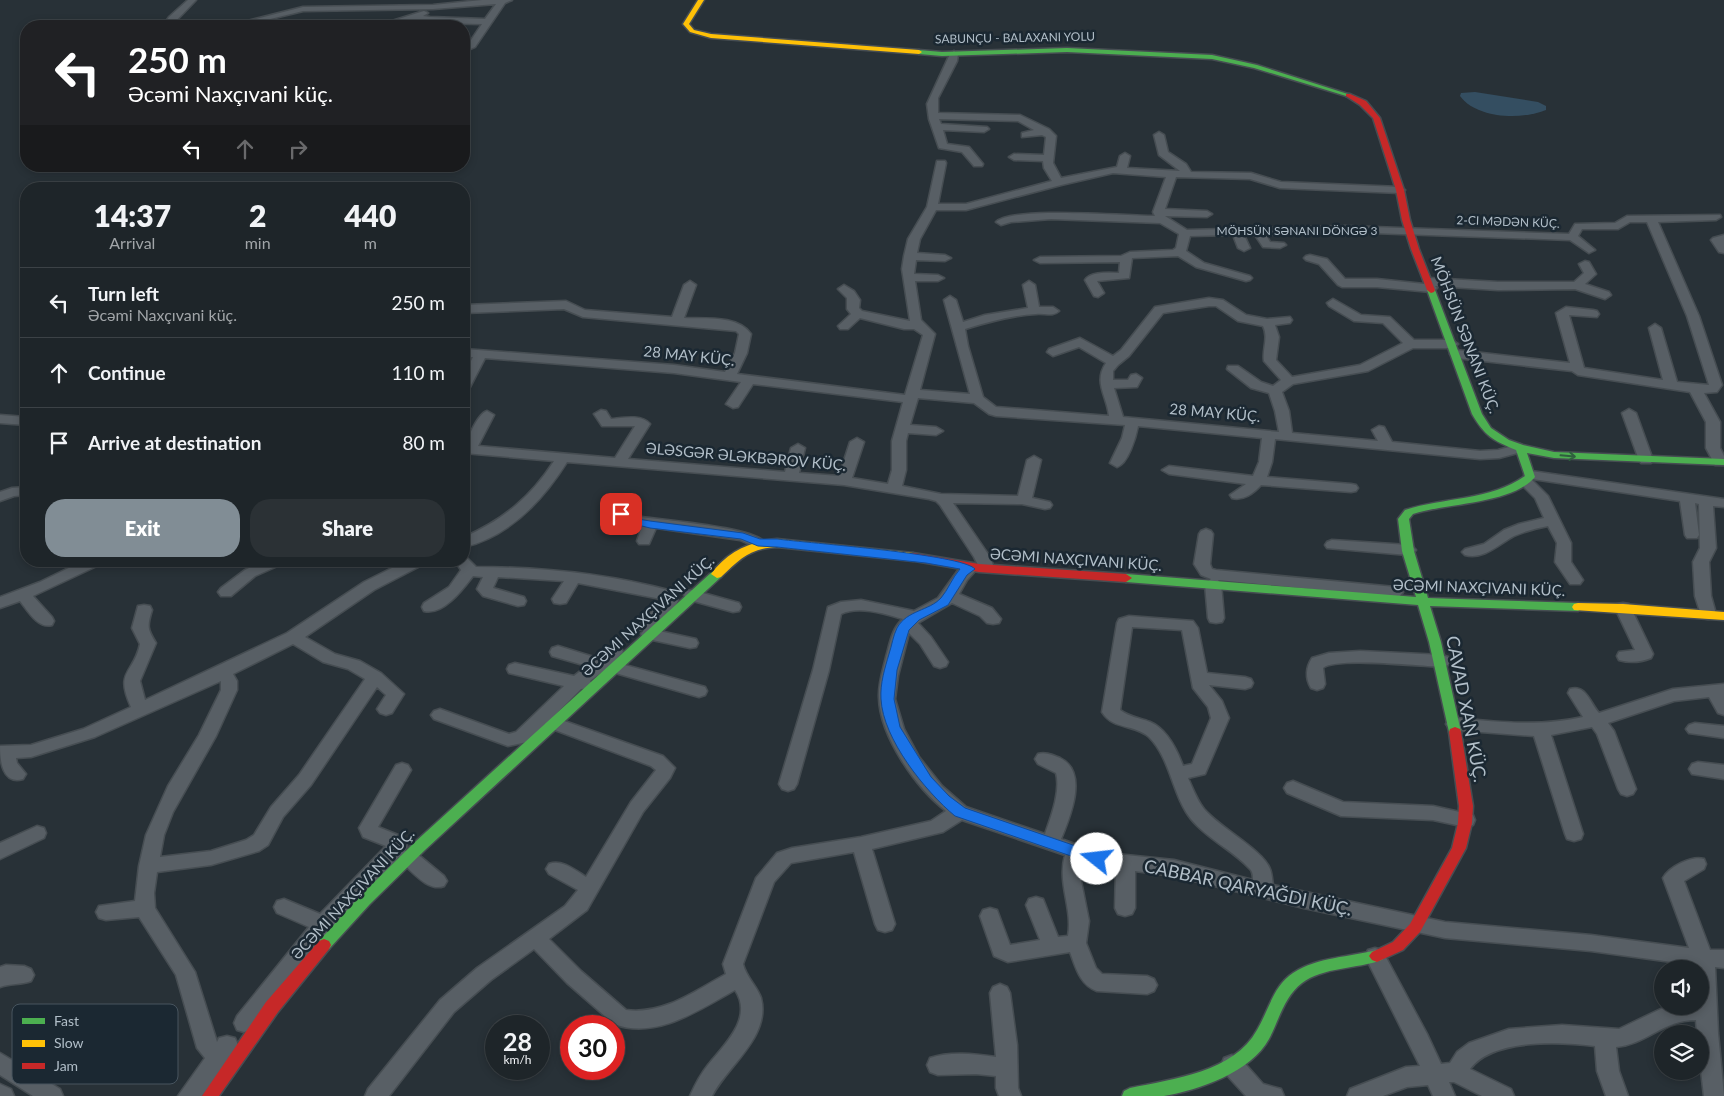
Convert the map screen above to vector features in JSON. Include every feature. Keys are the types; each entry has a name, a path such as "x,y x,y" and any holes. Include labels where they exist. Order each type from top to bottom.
{"street":[{"path":"171,20 188,6 192,0"},
{"path":"361,9 369,0"},
{"path":"255,20 294,10 317,8 433,7 454,3 508,0"},
{"name":"MÖHSÜN SƏNANI KÜÇ.","path":"701,0 686,24 692,31 704,34 954,54 1067,50 1212,57 1243,62 1313,82 1359,100 1373,113 1400,190 1410,233 1472,401 1481,422 1495,436 1520,448 1563,455 1722,462"},
{"path":"470,46 502,1"},
{"path":"278,5 290,6 294,10"},
{"path":"402,20 431,10 433,7"},
{"path":"416,16 430,20"},
{"path":"470,21 487,22"},
{"path":"954,54 953,62 932,103 934,116 943,146 965,149 978,164"},
{"path":"934,116 1011,116 1024,119 1051,136 1052,142 1047,158 1050,171 1059,182"},
{"path":"937,127 984,129"},
{"path":"1025,135 1046,132"},
{"path":"1159,135 1163,153 1182,166 1188,175"},
{"path":"1122,170 1125,156"},
{"path":"1014,157 1047,158"},
{"path":"894,489 898,478 898,450 902,429 923,353 930,337 918,325 913,314 909,277 910,256 914,239 932,207 941,163"},
{"path":"932,207 966,207 1059,182 1107,171 1122,170 1171,175 1251,176 1280,185 1400,190"},
{"path":"1160,216 1171,175"},
{"path":"1001,222 1009,218 1070,216 1126,222 1160,216 1207,214"},
{"path":"1035,216 1036,230"},
{"path":"1160,216 1185,233 1180,252"},
{"name":"2-CI MƏDƏN KÜÇ.","path":"1410,233 1572,236 1579,226 1618,226 1628,219 1716,217"},
{"path":"1275,391 1289,381 1363,368 1411,344 1576,368 1582,372 1694,389 1712,389 1716,385 1693,316 1651,218"},
{"name":"MÖHSÜN SƏNANI DÖNGƏ 3","path":"1185,233 1345,229 1410,233"},
{"path":"1237,231 1244,248"},
{"path":"1258,232 1267,245 1280,245"},
{"path":"1572,236 1589,250"},
{"path":"1040,260 1124,259 1130,255 1180,252 1200,265 1246,278"},
{"path":"910,256 945,258"},
{"path":"1310,258 1323,261 1342,284 1577,285 1605,295"},
{"path":"1098,293 1091,280 1092,278 1125,276 1124,259"},
{"path":"1577,285 1590,274 1585,264"},
{"path":"909,277 938,278"},
{"path":"677,319 690,285"},
{"path":"1029,285 1034,310"},
{"path":"844,289 854,297 856,301 853,309 858,314 904,325 918,325"},
{"path":"950,300 959,326 959,341 978,399"},
{"path":"1116,420 1116,413 1106,384 1107,371 1113,362 1125,353 1156,313 1164,308 1219,302 1242,318 1267,323 1286,320"},
{"path":"1333,303 1358,318 1386,320 1411,344"},
{"path":"470,309 566,305 583,313 677,319 730,325 740,328 745,334 741,353 730,376"},
{"path":"980,305 985,319"},
{"path":"959,326 985,319 1032,312 1034,310 1053,311"},
{"path":"1576,368 1562,312 1593,314"},
{"path":"844,326 858,314"},
{"path":"1267,323 1272,329 1274,342 1269,358 1270,361 1289,381"},
{"path":"1655,328 1671,385"},
{"path":"1053,352 1080,342 1113,362"},
{"name":"28 MAY KÜÇ.","path":"470,353 674,369 813,388 910,396 978,399 996,412 1116,420 1491,455 1520,448"},
{"path":"470,372 481,354"},
{"path":"1233,369 1256,385 1275,391"},
{"path":"1106,384 1132,384 1136,378"},
{"path":"733,404 750,379"},
{"path":"1694,389 1713,422 1713,448 1722,462"},
{"path":"1275,391 1282,412 1286,435"},
{"path":"1629,413 1646,460"},
{"path":"470,443 487,414"},
{"path":"601,414 607,422 638,422 643,424 619,462"},
{"path":"0,418 20,420"},
{"path":"1117,463 1129,438 1132,422"},
{"path":"902,429 936,431"},
{"path":"1379,430 1387,445"},
{"path":"1237,495 1253,487 1258,480 1265,466 1269,434"},
{"path":"844,481 858,442"},
{"path":"791,476 798,448"},
{"path":"1520,448 1529,479 1538,491 1564,543 1563,562 1575,580"},
{"name":"ƏLƏSGƏR ƏLƏKBƏROV KÜÇ.","path":"470,450 844,481 941,498 1022,500 1046,505"},
{"path":"470,539 495,529 517,515 533,501 544,488 563,458"},
{"path":"1022,500 1025,497 1034,460"},
{"path":"1168,470 1352,488"},
{"path":"1529,479 1724,503"},
{"name":"CAVAD XAN KÜÇ.","path":"1130,1096 1187,1089 1232,1065 1251,1053 1282,994 1298,978 1316,970 1349,964 1375,956 1398,946 1418,925 1460,850 1466,820 1455,724 1442,661 1408,550 1403,519 1409,512 1504,491 1529,479"},
{"path":"0,497 12,492 20,491"},
{"path":"941,498 952,511 982,558 978,568 959,578 944,602 911,620 901,633 890,670 887,699 894,728 918,770 945,800 960,812 1097,859 1181,870 1264,891 1418,925 1464,933 1592,943 1703,958 1724,959"},
{"path":"1687,498 1692,535"},
{"path":"1706,500 1708,548 1701,562 1703,596 1708,614"},
{"path":"626,504 621,514 622,518 650,525 743,536 758,543 777,543 926,559 978,568 1724,616"},
{"path":"1470,552 1489,547 1509,533 1537,523 1553,521"},
{"path":"644,541 650,525"},
{"path":"1206,534 1202,564 1206,572 1213,575 1423,598"},
{"path":"440,715 508,740 521,738 607,666 649,634 743,551 758,543"},
{"path":"1332,545 1408,550"},
{"path":"0,603 60,580 82,567"},
{"path":"226,592 250,573 264,567"},
{"path":"17,774 6,761 4,752 31,751 89,733 223,672 293,637 369,586 407,567"},
{"path":"430,607 454,591 466,567"},
{"path":"470,567 492,573 521,572 574,577 666,595 670,601 607,666"},
{"path":"492,573 485,589 488,592 518,601"},
{"path":"560,599 574,577"},
{"path":"1213,584 1216,618"},
{"path":"23,595 46,621"},
{"path":"692,595 733,606"},
{"path":"949,596 986,612 992,620"},
{"path":"788,784 834,612 838,607 846,605 882,608 911,620 940,662"},
{"path":"1623,608 1645,654 1640,656 1624,656"},
{"path":"141,709 132,687 132,678 147,652 148,643 140,635 138,627 144,610"},
{"path":"1179,774 1195,771 1202,764 1220,718 1218,710 1205,695 1198,678 1190,628 1187,625 1138,621 1125,624 1110,712 1114,717 1142,725 1154,732 1172,756 1187,798 1194,810 1256,863 1261,870 1264,891"},
{"path":"649,634 690,643"},
{"path":"293,637 329,658 354,665 375,677 396,694 386,709"},
{"path":"558,652 699,691"},
{"path":"1317,684 1315,668 1318,662 1325,659 1356,658 1442,661"},
{"path":"514,669 585,684"},
{"path":"218,1058 208,1048 185,972 150,918 146,908 144,893 155,835 164,812 207,736 229,690 229,681 223,672"},
{"path":"148,866 211,858 252,846 261,840 277,812 305,780 375,677"},
{"path":"1198,678 1245,683"},
{"path":"210,1096 311,959 347,918 408,857 554,722 585,684"},
{"path":"1455,724 1541,730 1569,727 1673,695 1719,690 1724,709"},
{"path":"1576,693 1608,738 1627,789"},
{"path":"376,1096 448,1006 484,974 572,912 590,888 629,820 666,768 657,762 554,722"},
{"path":"1695,729 1724,732"},
{"path":"1541,730 1574,834"},
{"path":"1044,759 1062,768 1066,774 1067,782 1052,842"},
{"path":"1698,769 1724,772"},
{"path":"189,1096 257,1005 323,924 398,846 396,842 370,832 368,828 370,821 402,770"},
{"path":"1293,788 1341,809 1433,813 1466,820"},
{"path":"701,1096 710,1076 732,1055 747,1028 751,1001 733,969 734,957 766,878 776,865 784,858 792,855 861,844 936,827 960,812"},
{"path":"0,852 37,833"},
{"path":"861,844 886,924"},
{"path":"1075,853 1071,864 1072,884 1081,926 1076,943 1088,973 1096,982 1147,985"},
{"path":"408,857 437,881"},
{"path":"1125,908 1126,862"},
{"path":"1697,864 1673,878 1703,958"},
{"path":"556,869 590,888"},
{"path":"1036,905 1052,947"},
{"path":"284,907 323,924"},
{"path":"106,912 146,908"},
{"path":"990,916 1001,950 1008,954 1076,943"},
{"path":"536,937 574,978 621,1018 631,1021 646,1021 666,1016 738,978"},
{"path":"1375,956 1420,1041 1445,1073 1444,1096"},
{"path":"0,978 6,974 24,975"},
{"path":"1000,993 1010,1096"},
{"path":"1445,1073 1472,1051 1498,1040 1527,1036 1575,1034 1620,1038 1669,1015"},
{"path":"1705,1015 1715,1096"},
{"path":"1606,1038 1608,1071 1617,1096"},
{"path":"0,1063 12,1071"},
{"path":"938,1065 976,1064 1006,1068"},
{"path":"1232,1065 1257,1092 1273,1096"},
{"path":"1358,1096 1406,1077 1445,1073 1503,1096"},
{"path":"33,1084 52,1096"}],"water":[{"path":"1475,92 1538,102 1546,106 1546,110 1513,116 1488,113 1468,104 1460,96 1461,93"}],"traffic: fast":[{"path":"919,52 942,54 1067,50 1212,57 1255,66 1348,95"},
{"path":"1431,290 1477,414 1487,430 1505,442 1520,448 1554,455 1724,462"},
{"path":"1455,732 1435,642 1408,551 1403,519 1409,512 1415,510 1493,494 1521,484 1530,477 1530,473 1520,448"},
{"path":"324,945 365,900 420,846 717,574"},
{"path":"1126,578 1450,604 1578,607"},
{"path":"1130,1096 1181,1084 1234,1064 1258,1043 1279,1000 1297,978 1324,967 1377,956"}],"traffic: slow":[{"path":"701,0 686,24 692,31 711,36 919,52"},
{"path":"717,574 743,551 757,545 777,543 913,557"},
{"path":"1578,607 1623,608 1724,616"}],"traffic: jam":[{"path":"1348,95 1363,103 1376,118 1400,190 1406,220 1415,249 1431,290"},
{"path":"913,557 979,568 1126,578"},
{"path":"1377,956 1398,946 1415,928 1459,848 1465,823 1466,806 1455,732"},
{"path":"210,1096 272,1007 324,945"}],"route":[{"path":"621,514 622,518 650,525 743,536 753,539 758,543 777,543 926,559 947,562 969,569 959,578 944,602 915,617 901,633 890,670 887,699 894,728 918,770 953,808 968,816 1032,835 1075,853 1097,859"}]}
